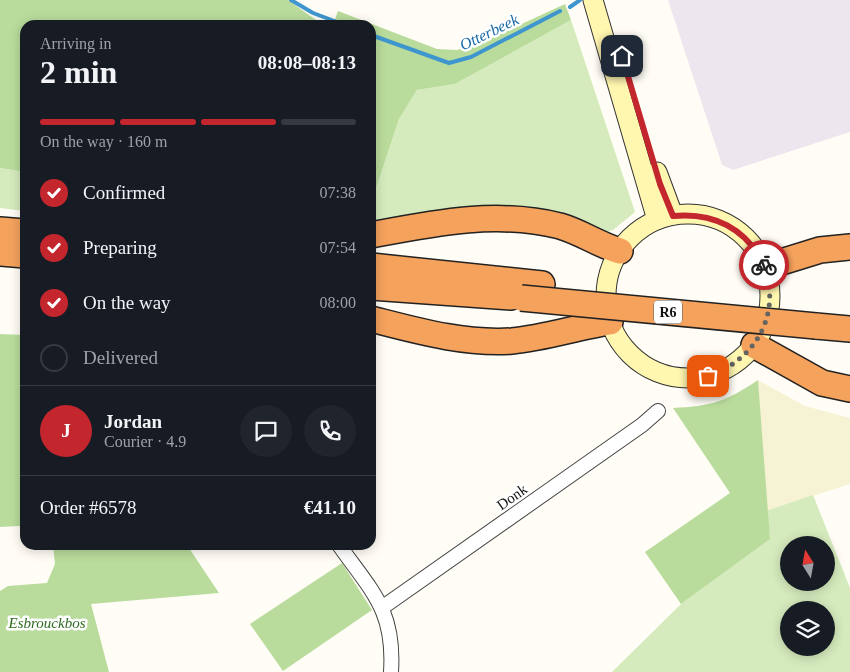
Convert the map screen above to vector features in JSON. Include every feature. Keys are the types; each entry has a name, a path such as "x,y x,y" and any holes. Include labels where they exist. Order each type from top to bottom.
{"highway":[{"path":"376,234 448,220 485,218 527,220 563,227 620,251"},
{"path":"0,230 20,232"},
{"path":"765,267 820,250 850,247"},
{"path":"0,253 20,255"},
{"name":"R6","path":"376,267 542,284 817,318 850,329"},
{"name":"R6","path":"376,287 817,318 850,312"},
{"path":"376,320 435,335 490,342 534,338 610,322"},
{"path":"754,345 822,383 850,389"}],"main road":[{"path":"593,0 660,184 665,218"},
{"path":"605,0 630,104"},
{"path":"705,216 734,228 752,244 765,267 770,286 770,306 766,322 754,345 745,355 722,371 697,378 664,374 638,361 627,351 610,322 606,290 609,275 620,251 636,233 665,218 705,216"}],"street":[{"name":"Donk","path":"383,607 642,425 658,411"},
{"path":"343,550 383,607 389,625 392,653 390,672"}],"shaded area":[{"path":"668,0 850,0 850,132 733,170 722,165"},
{"path":"758,380 805,406 850,418 850,484 766,511"}],"green space":[{"path":"0,0 288,0 316,20 20,20 20,171 0,168"},
{"path":"565,4 571,20 455,84 417,90 399,119 376,189 376,26 437,49 457,50 489,39"},
{"path":"338,11 361,20 335,20"},
{"path":"571,20 635,212 613,230 602,233 459,209 376,221 376,189 399,119 417,90 455,84"},
{"path":"0,168 20,171 20,210 0,208"},
{"path":"0,334 20,335 20,526 0,527"},
{"path":"758,380 770,539 681,604 645,552 730,493 673,408 718,402"},
{"path":"813,495 829,536 780,536 780,591 835,591 835,550 850,588 850,672 612,672 681,604 770,539 766,511"},
{"name":"Esbrouckbos","path":"54,550 190,550 219,593 91,604 109,672 0,672 0,591 8,586 47,583 55,564"},
{"path":"342,563 372,610 283,671 250,624"}],"waterway":[{"name":"Otterbeek","path":"291,0 313,13 332,20"},
{"name":"Otterbeek","path":"570,7 580,0"},
{"name":"Otterbeek","path":"376,37 449,63 471,57 560,11"}],"way so far":[{"path":"708,376 722,371 745,355 760,335 770,306 770,286 764,265"}],"route":[{"path":"622,56 660,184 673,216 689,214 705,216 734,228 752,244 764,265"}]}
